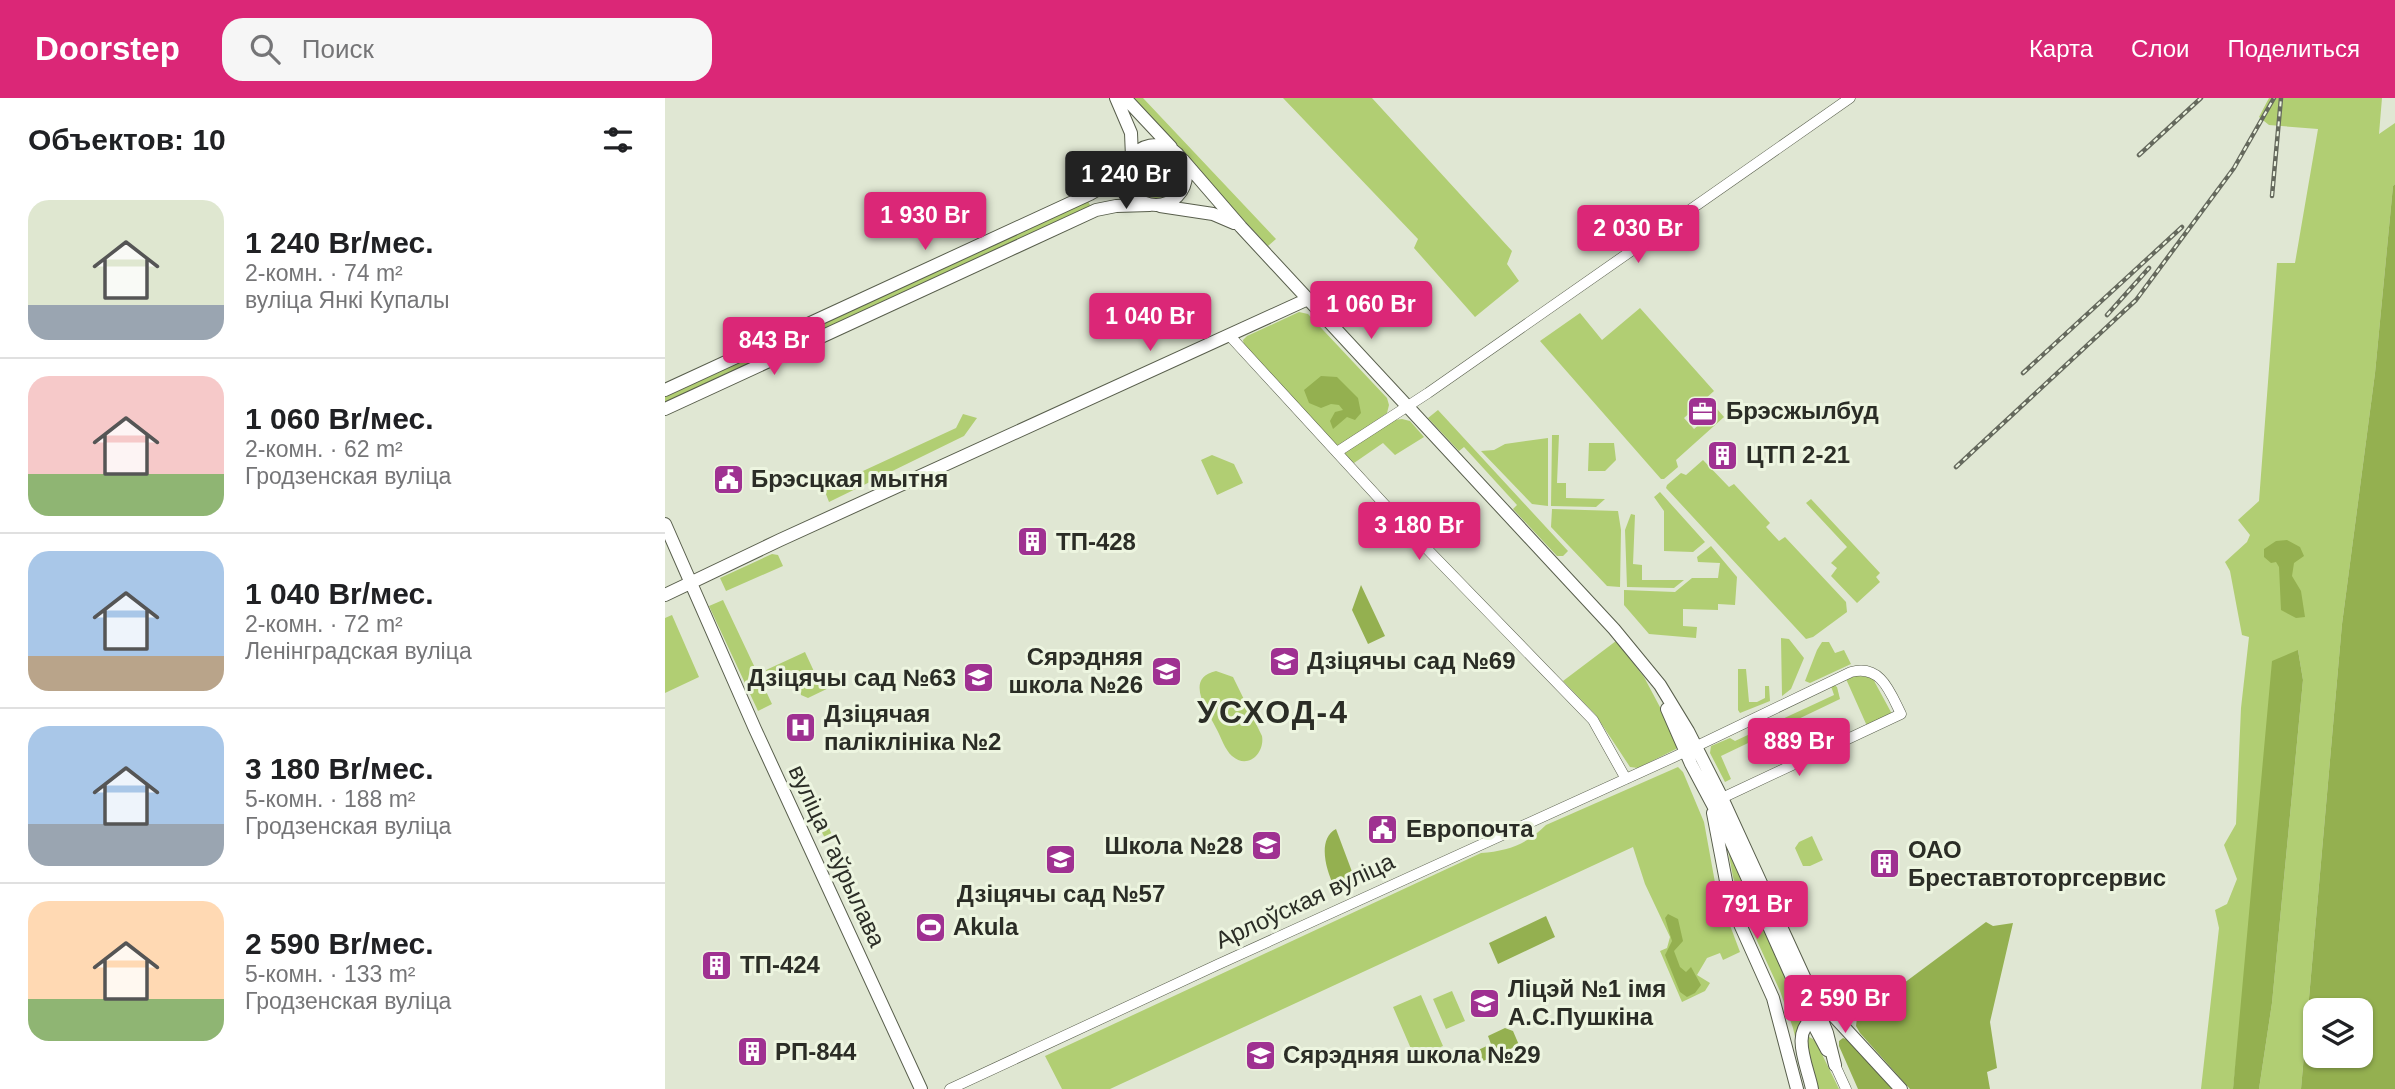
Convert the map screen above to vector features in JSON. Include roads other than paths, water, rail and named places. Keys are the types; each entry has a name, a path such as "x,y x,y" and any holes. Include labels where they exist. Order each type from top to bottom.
{"main road":[{"path":"1116,98 1131,133 1130,162 1126,176 1133,195 1141,202 1213,214 1241,227"},
{"path":"1125,98 1614,629 1644,665 1690,748 1811,992 1816,1018"},
{"path":"665,390 1090,194 1115,179 1148,146 1158,145 1179,156 1186,168 1185,185 1176,199 1155,205 1116,206 1097,210 665,409"},
{"path":"665,595 1308,299"},
{"name":"вуліца Гаўрылава","path":"665,524 755,729 921,1089"},
{"path":"1716,799 1835,1065"},
{"path":"1716,799 1730,902 1773,998 1797,1089"},
{"path":"1811,992 1901,1089"},
{"path":"1812,1089 1801,1038 1803,1028 1816,1018"}],"street":[{"path":"1337,452 1409,406 1850,98"},
{"path":"1229,335 1397,518 1593,720 1626,779"},
{"name":"Арлоўская вуліца","path":"950,1089 1626,779 1851,672 1870,671 1881,679 1901,714 1716,799"},
{"path":"1835,1065 1846,1089"}],"railway":[{"path":"2139,155 2201,98"},
{"path":"1956,467 2136,300 2234,168 2274,98"},
{"path":"2272,196 2281,98"},
{"path":"2023,373 2182,227"},
{"path":"2107,315 2149,268"}],"place":[{"name":"Брэсжылбуд","path":"1703,411"},
{"name":"ЦТП 2-21","path":"1723,455"},
{"name":"Брэсцкая мытня","path":"728,479"},
{"name":"ТП-428","path":"1033,542"},
{"name":"Дзіцячы сад №69","path":"1284,661"},
{"name":"Сярэдняя школа №26","path":"1166,671"},
{"name":"Дзіцячы сад №63","path":"979,678"},
{"name":"Дзіцячая паліклініка №2","path":"801,728"},
{"name":"Европочта","path":"1383,829"},
{"name":"Школа №28","path":"1266,846"},
{"name":"Дзіцячы сад №57","path":"1061,860"},
{"name":"ОАО Бреставтоторгсервис","path":"1885,864"},
{"name":"Akula","path":"930,927"},
{"name":"ТП-424","path":"717,965"},
{"name":"Ліцэй №1 імя А.С.Пушкіна","path":"1485,1003"},
{"name":"РП-844","path":"752,1052"},
{"name":"Сярэдняя школа №29","path":"1260,1055"}],"district":[{"name":"УСХОД-4","path":"1273,712"}]}
